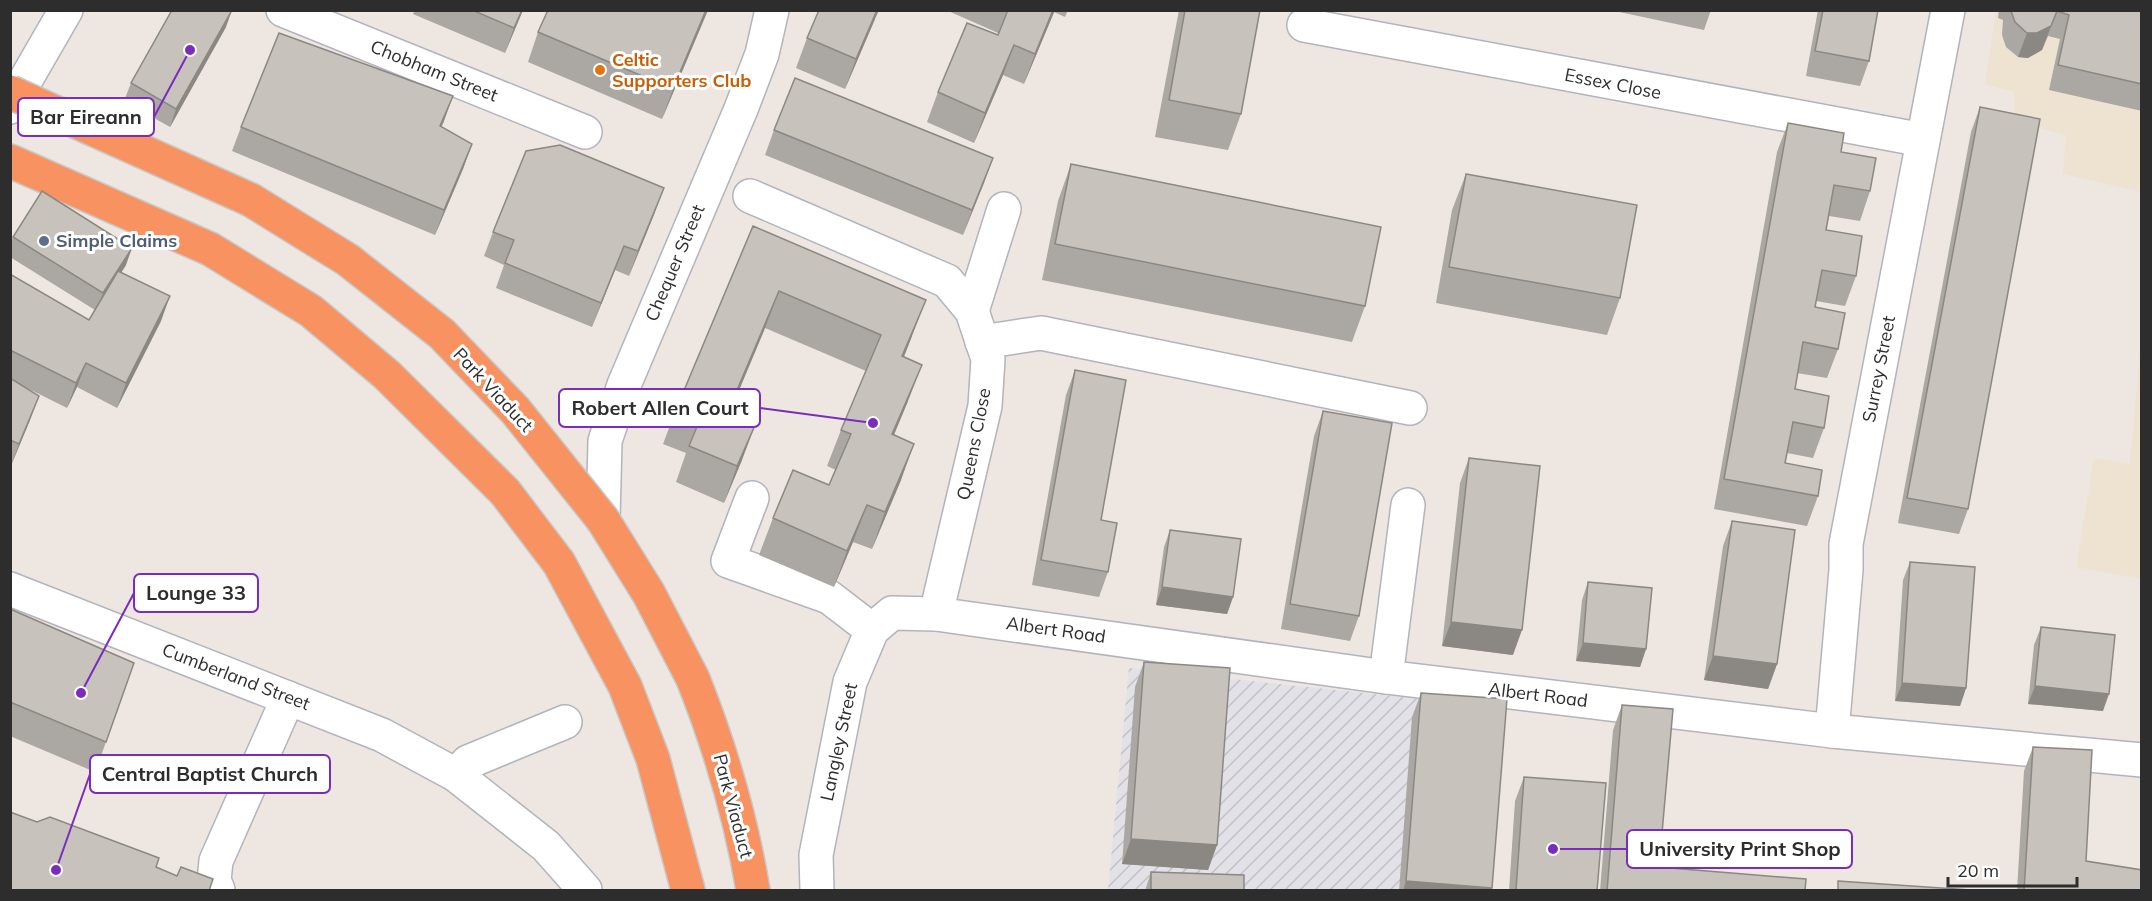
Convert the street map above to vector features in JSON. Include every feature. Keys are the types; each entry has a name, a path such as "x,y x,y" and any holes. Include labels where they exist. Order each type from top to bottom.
{"highway":[{"name":"Park Viaduct","path":"10,92 251,200 348,260 442,334 515,410 603,520 649,594 693,679 714,736 746,847 753,891"},
{"path":"10,161 210,249 311,311 362,354 505,492 559,563 625,686 653,759 688,891"}],"street":[{"path":"10,107 66,10"},
{"name":"Chobham Street","path":"282,10 585,132"},
{"name":"Chequer Street","path":"603,520 605,441 624,385 741,109 762,54 772,10"},
{"name":"Surrey Street","path":"1832,731 1846,570 1846,544 1948,10"},
{"name":"Essex Close","path":"1304,26 1923,140"},
{"name":"Queens Close","path":"750,196 947,281 972,311 988,359 985,406 936,614"},
{"path":"972,311 1004,209"},
{"path":"982,342 1041,333 1410,408"},
{"path":"752,498 728,561 829,597 872,630 892,613 936,614"},
{"path":"1386,677 1408,505"},
{"name":"Cumberland Street","path":"10,589 382,735 456,776 546,846 585,891"},
{"name":"Albert Road","path":"936,614 1386,677 1832,731 2142,760"},
{"name":"Langley Street","path":"817,891 816,855 850,682 872,630"},
{"path":"218,891 214,880 216,861 288,698"},
{"path":"456,776 468,762 565,722"}],"shaded area":[{"path":"1996,11 2141,11 2141,192 2063,174 2066,135 2015,122 2014,92 1985,84"},
{"path":"2141,337 2141,579 2076,567 2094,458 2130,464"},
{"path":"1129,668 1504,708 1489,890 1108,890"}],"building":[{"path":"172,10 232,10 176,109 131,83"},
{"path":"472,10 522,10 514,28"},
{"path":"548,10 706,10 673,89 538,32"},
{"path":"819,10 877,10 856,59 807,38"},
{"path":"1008,10 1053,10 1035,54 1014,45 985,113 938,92 967,23 998,35"},
{"path":"1185,10 1260,10 1241,114 1169,100"},
{"path":"1823,10 1878,10 1869,61 1815,51"},
{"path":"2142,10 2142,84 2058,65 2069,15 2057,11 2051,26 2037,33 2027,33 2015,22 2011,11"},
{"path":"279,33 453,96 440,126 472,144 444,210 241,127"},
{"path":"795,78 993,158 972,210 774,130"},
{"path":"1980,107 2040,119 1968,509 1907,498"},
{"path":"1788,123 1844,133 1841,152 1876,158 1870,191 1834,185 1826,230 1862,236 1856,276 1822,270 1815,307 1845,313 1838,349 1803,342 1795,389 1829,396 1824,428 1793,422 1785,463 1822,470 1818,496 1724,479"},
{"path":"560,145 664,188 638,251 624,246 601,303 505,263 514,240 493,232 526,151"},
{"path":"1071,164 1381,227 1365,306 1055,244"},
{"path":"1466,174 1637,205 1620,298 1449,267"},
{"path":"42,191 132,248 103,293 13,237"},
{"path":"753,226 926,300 902,356 922,365 892,434 914,444 885,512 867,505 847,551 773,518 793,470 829,485 851,434 841,430 881,335 779,291 728,411 756,423 737,466 689,446 701,417 677,407"},
{"path":"118,271 170,296 126,383 86,363 76,383 12,351 10,354 10,274 89,320"},
{"path":"1075,370 1126,380 1101,520 1117,523 1108,572 1041,560"},
{"path":"10,378 39,396 19,444 10,440"},
{"path":"1323,411 1392,423 1359,616 1290,604"},
{"path":"1469,458 1540,466 1522,630 1451,622"},
{"path":"1732,521 1795,530 1777,664 1713,656"},
{"path":"1170,530 1241,539 1233,597 1162,587"},
{"path":"1910,562 1975,567 1966,688 1902,683"},
{"path":"1588,582 1652,588 1646,649 1583,643"},
{"path":"10,609 134,663 106,742 10,702"},
{"path":"2041,627 2115,635 2109,694 2035,686"},
{"path":"1144,662 1230,668 1217,845 1131,839"},
{"path":"1421,693 1507,699 1492,888 1406,881"},
{"path":"1622,705 1673,709 1659,867 1806,879 1805,891 1607,891"},
{"path":"2033,747 2092,750 2086,861 2142,870 2142,891 2024,891"},
{"path":"1524,777 1606,783 1597,891 1516,890"},
{"path":"10,812 37,822 50,817 159,858 156,867 177,876 181,867 213,879 209,891 10,891"},
{"path":"1151,872 1244,875 1244,891 1151,891"},
{"path":"1838,881 1986,891 1838,891"}],"place":[{"name":"Bar Eireann","path":"190,50"},
{"name":"Celtic Supporters Club","path":"600,70"},
{"name":"Simple Claims","path":"44,241"},
{"name":"Robert Allen Court","path":"873,423"},
{"name":"Lounge 33","path":"81,693"},
{"name":"University Print Shop","path":"1553,849"},
{"name":"Central Baptist Church","path":"56,870"}]}
